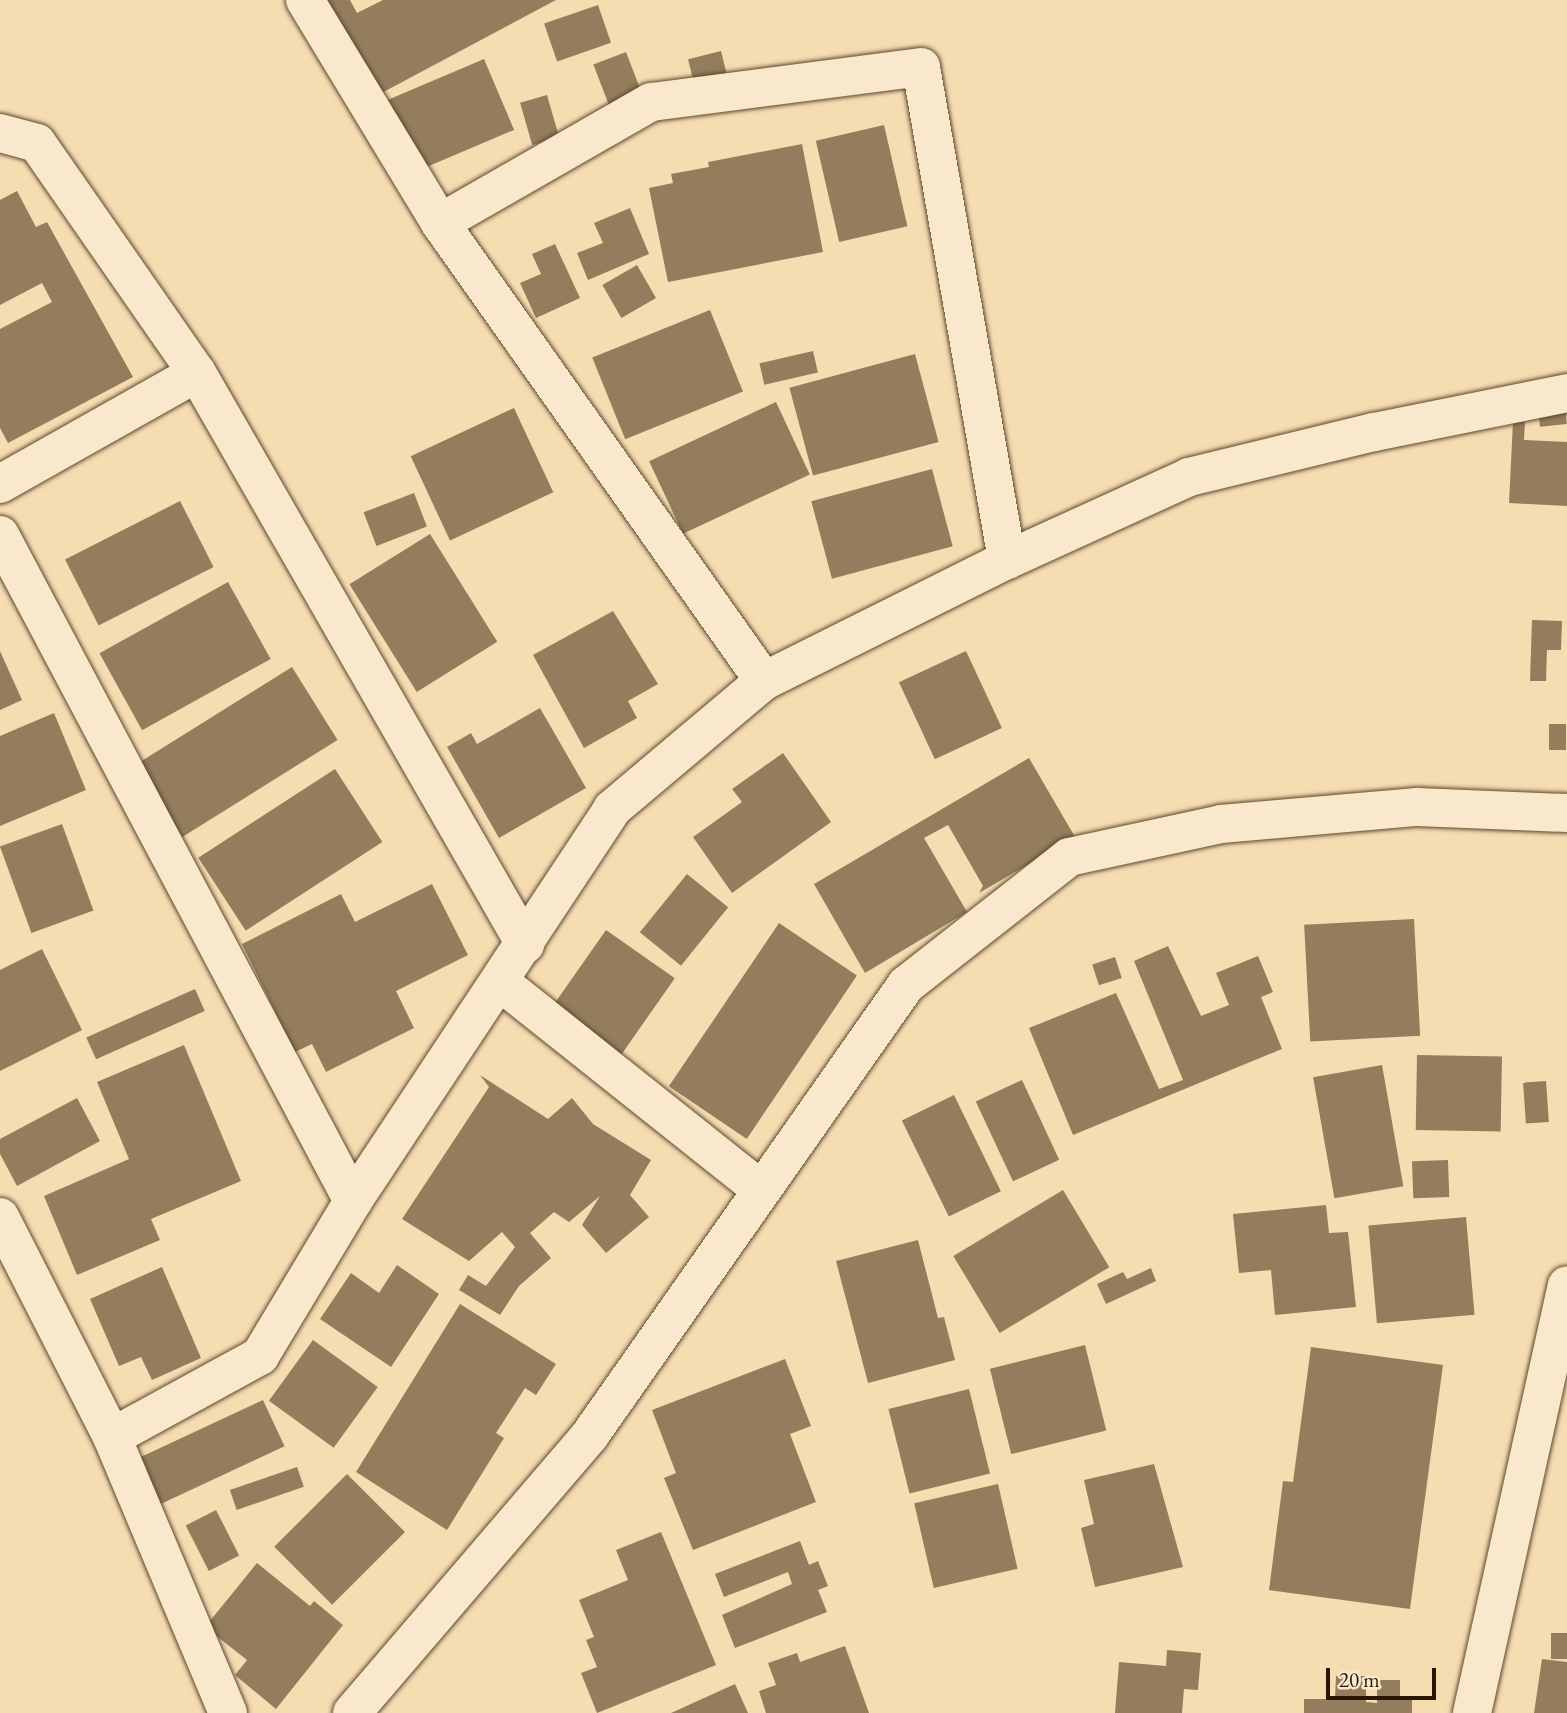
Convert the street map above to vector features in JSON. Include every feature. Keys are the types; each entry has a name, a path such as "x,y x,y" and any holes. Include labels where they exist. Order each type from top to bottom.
{"street":[{"path":"305,0 440,223 764,681"},
{"path":"440,223 650,102 921,67 1007,560"},
{"path":"0,133 37,144 197,373 525,944"},
{"path":"0,484 197,373"},
{"path":"112,1437 260,1356 353,1201 500,982 611,809 764,681 1007,560 1189,477 1374,432 1567,393"},
{"path":"0,535 353,1201"},
{"path":"352,1713 590,1435 760,1189 906,985 1069,857 1234,823 1416,807 1567,813"},
{"path":"500,982 760,1189"},
{"path":"0,1217 112,1437 228,1713"},
{"path":"1472,1713 1567,1285"}],"building":[{"path":"325,0 350,0 357,13 383,0 556,0 376,96"},
{"path":"598,5 611,43 557,61 544,24"},
{"path":"721,51 729,84 696,92 688,59"},
{"path":"626,52 643,97 611,109 593,65"},
{"path":"484,59 514,130 415,172 385,101"},
{"path":"547,95 559,137 532,145 520,103"},
{"path":"884,125 907,226 839,242 816,141"},
{"path":"802,144 823,252 668,282 649,188 673,183 671,174 709,167 708,162"},
{"path":"17,191 36,227 47,222 133,377 8,443 0,428 0,329 52,302 42,283 0,305 0,200"},
{"path":"630,208 649,254 588,280 577,253 603,243 594,223"},
{"path":"555,244 580,298 536,318 520,283 541,274 532,254"},
{"path":"637,265 656,298 621,318 602,285"},
{"path":"710,310 743,392 625,439 592,358"},
{"path":"813,351 818,372 764,385 759,363"},
{"path":"915,354 939,442 813,476 789,388"},
{"path":"776,402 810,475 683,534 649,461"},
{"path":"1565,406 1567,424 1540,427 1538,409"},
{"path":"514,408 553,492 450,540 411,456"},
{"path":"1513,421 1525,422 1524,440 1567,442 1567,506 1509,503"},
{"path":"932,469 953,546 832,579 811,501"},
{"path":"414,493 427,527 376,546 364,512"},
{"path":"180,501 214,567 99,625 65,560"},
{"path":"430,534 497,642 417,692 349,584"},
{"path":"228,582 271,659 142,730 99,653"},
{"path":"613,611 658,684 628,701 637,718 584,748 533,655"},
{"path":"1532,620 1562,621 1561,650 1547,650 1546,681 1530,681"},
{"path":"0,651 22,700 0,710"},
{"path":"966,651 1002,728 935,759 899,682"},
{"path":"292,667 338,740 182,837 137,764"},
{"path":"540,708 586,788 499,838 447,747 471,733 477,744"},
{"path":"54,713 86,790 0,826 0,736"},
{"path":"1549,724 1566,724 1566,750 1549,750"},
{"path":"783,753 831,822 732,893 693,837 742,802 732,789"},
{"path":"1029,758 1075,837 979,893 983,886 948,825 924,838 967,912 865,973 814,884"},
{"path":"335,769 382,842 246,931 198,858"},
{"path":"62,824 93,910 31,933 0,847"},
{"path":"687,874 728,907 681,966 640,932"},
{"path":"432,884 468,955 396,991 414,1028 326,1072 312,1044 295,1052 242,944 341,894 355,922"},
{"path":"1414,919 1420,1036 1310,1042 1304,925"},
{"path":"779,923 857,976 747,1139 669,1086"},
{"path":"606,930 675,978 615,1064 546,1016"},
{"path":"1168,946 1201,1016 1229,1005 1216,973 1258,956 1273,992 1261,997 1282,1049 1073,1135 1029,1028 1116,993 1159,1089 1183,1080 1134,961"},
{"path":"42,949 82,1030 0,1071 0,970"},
{"path":"1115,957 1122,978 1099,985 1092,964"},
{"path":"195,989 205,1011 96,1059 86,1037"},
{"path":"184,1045 241,1181 151,1219 160,1240 77,1275 44,1196 129,1159 97,1082"},
{"path":"1417,1055 1502,1056 1501,1131 1416,1130"},
{"path":"1382,1065 1403,1186 1334,1198 1313,1077"},
{"path":"480,1075 548,1119 572,1098 593,1124 651,1160 630,1195 649,1217 606,1253 582,1225 600,1196 569,1222 554,1212 530,1233 551,1258 519,1286 500,1315 459,1290 468,1275 486,1286 515,1247 502,1232 469,1261 402,1219 489,1087"},
{"path":"1022,1080 1059,1160 1013,1181 976,1102"},
{"path":"1546,1081 1549,1122 1526,1124 1523,1083"},
{"path":"954,1095 1001,1191 949,1217 902,1120"},
{"path":"77,1098 100,1141 17,1186 0,1154 0,1139"},
{"path":"1448,1160 1449,1197 1413,1198 1412,1161"},
{"path":"1063,1190 1109,1267 1000,1333 953,1256"},
{"path":"1326,1205 1329,1233 1348,1232 1356,1307 1275,1315 1271,1270 1239,1273 1233,1214"},
{"path":"1466,1217 1475,1315 1377,1323 1368,1226"},
{"path":"918,1240 938,1318 944,1317 955,1360 868,1383 836,1261"},
{"path":"397,1265 439,1294 391,1367 320,1319 351,1273 379,1293"},
{"path":"162,1267 201,1358 152,1380 141,1357 119,1366 90,1299"},
{"path":"1151,1268 1156,1281 1106,1304 1097,1284 1123,1272 1127,1279"},
{"path":"460,1304 556,1364 536,1395 525,1388 496,1433 504,1438 447,1530 356,1472"},
{"path":"313,1340 378,1387 334,1448 269,1401"},
{"path":"1085,1345 1106,1430 1011,1454 990,1369"},
{"path":"1311,1347 1443,1365 1410,1609 1269,1590 1283,1481 1293,1482"},
{"path":"785,1359 811,1426 790,1434 816,1502 693,1550 664,1478 676,1473 652,1410"},
{"path":"969,1389 990,1473 910,1493 888,1409"},
{"path":"263,1400 285,1446 161,1504 140,1457"},
{"path":"1154,1464 1183,1567 1095,1587 1081,1528 1094,1524 1084,1480"},
{"path":"297,1467 304,1487 237,1510 230,1490"},
{"path":"347,1474 405,1532 332,1605 274,1547"},
{"path":"998,1484 1018,1569 934,1588 914,1503"},
{"path":"216,1510 239,1555 209,1571 186,1525"},
{"path":"661,1532 716,1665 597,1713 581,1673 597,1667 586,1640 594,1637 579,1600 628,1580 616,1550"},
{"path":"800,1541 809,1565 818,1561 828,1586 818,1590 827,1612 735,1648 722,1615 792,1584 788,1572 724,1597 715,1574"},
{"path":"257,1563 310,1606 314,1601 343,1625 276,1709 235,1675 247,1660 205,1627"},
{"path":"1551,1633 1567,1633 1567,1659 1551,1659"},
{"path":"845,1646 869,1713 766,1713 759,1691 776,1685 768,1663 797,1653 800,1662"},
{"path":"1167,1650 1201,1653 1198,1690 1184,1689 1182,1713 1115,1713 1119,1662 1166,1666"},
{"path":"1542,1659 1567,1662 1567,1713 1534,1713"},
{"path":"1336,1676 1366,1676 1366,1702 1377,1703 1377,1680 1400,1680 1400,1700 1412,1700 1412,1713 1304,1713 1304,1699 1335,1699"},
{"path":"735,1684 748,1713 671,1713"}]}
